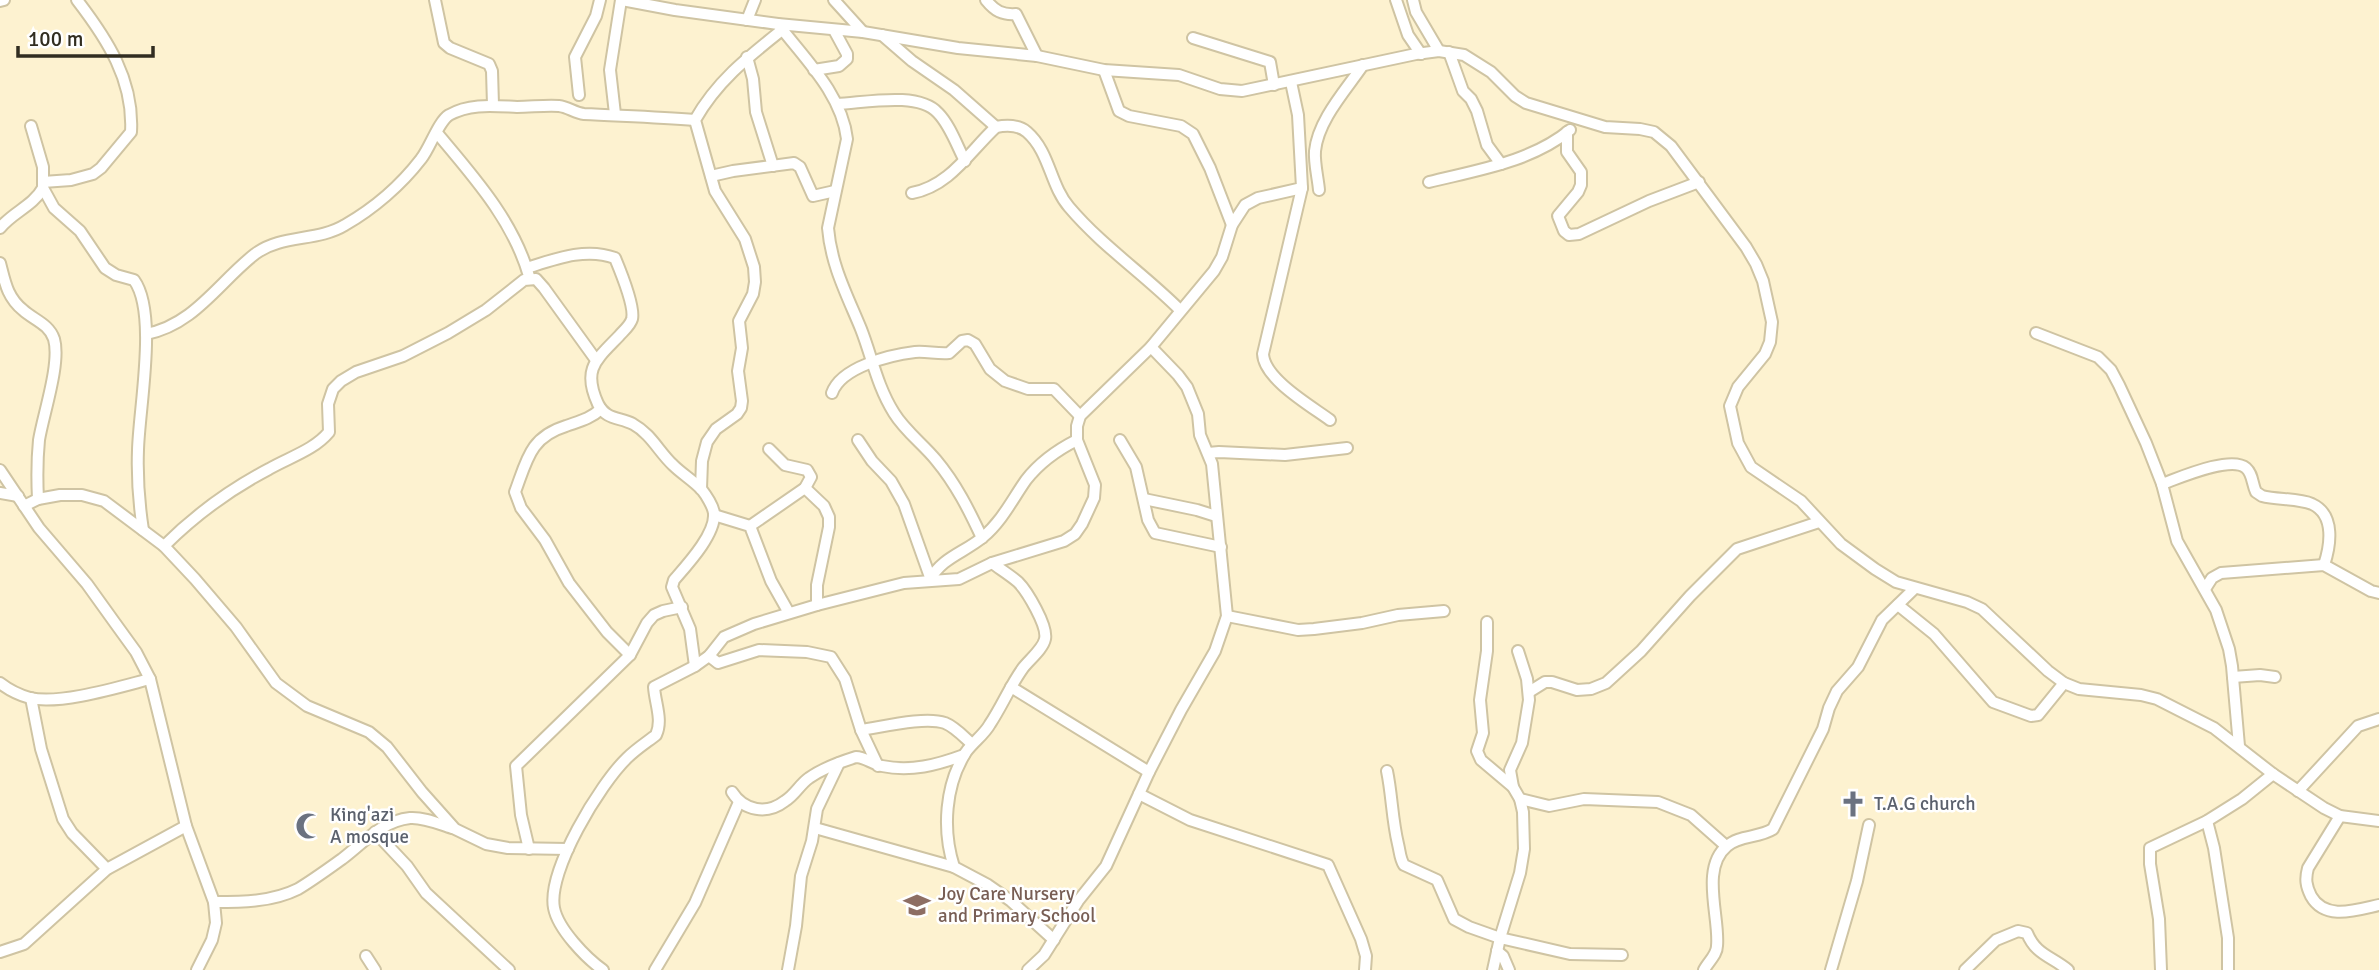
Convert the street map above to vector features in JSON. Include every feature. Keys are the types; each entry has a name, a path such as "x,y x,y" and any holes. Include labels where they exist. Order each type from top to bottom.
{"street":[{"path":"0,228 33,202 43,185 93,174 131,132 126,83 117,61 104,37 77,0"},
{"path":"435,0 444,43 489,64 492,71 493,105"},
{"path":"579,95 575,57 596,16 600,0"},
{"path":"615,114 610,70 622,0 780,27 863,32 958,48 1037,56 1104,71 1179,75 1220,89 1242,91 1444,51 1477,62 1526,103 1605,127 1654,132 1671,146 1699,182 1756,264 1768,300 1772,322 1770,342 1765,354 1731,400 1731,416 1738,443 1751,467 1801,501 1841,544 1896,582 1967,602 1982,609 2064,683 2079,689 2157,699 2214,728 2273,774 2324,808 2340,816 2379,821"},
{"path":"747,20 755,0"},
{"path":"837,0 863,32"},
{"path":"986,0 994,10 1006,15 1016,14 1037,56"},
{"path":"1396,0 1408,36 1421,54"},
{"path":"1413,0 1416,12 1444,51 1463,91 1471,99 1487,145 1501,164"},
{"path":"701,489 702,461 707,442 716,429 741,408 738,371 743,348 739,321 753,294 755,282 754,267 745,239 722,204 695,120 725,77 780,27"},
{"path":"780,27 837,104 847,139 828,228 829,242 839,281 861,328 871,362 894,414 948,475 969,509 982,538"},
{"path":"814,70 839,66 846,59 847,54 834,30"},
{"path":"881,35 912,61 954,90 996,127 1015,126 1026,131 1041,148 1063,199 1070,208 1108,247 1144,275 1180,310"},
{"path":"1193,38 1270,62 1274,85"},
{"path":"747,57 753,79 756,112 773,166"},
{"path":"1319,190 1314,153 1319,135 1363,65"},
{"path":"1104,71 1119,111 1129,116 1181,126 1193,134 1210,168 1232,225"},
{"path":"1291,82 1297,115 1302,188 1265,342 1263,361 1270,373 1330,420"},
{"path":"837,104 913,100 932,107 944,120 965,161"},
{"path":"146,334 167,329 197,309 257,253 287,240 326,234 344,226 398,184 421,160 442,121 449,115 472,107 493,105 561,106 582,114 695,120"},
{"path":"1430,182 1501,164 1537,151 1581,120"},
{"path":"31,126 40,154 43,185 54,208 80,231 104,268 116,275 129,277 138,286 144,308 146,334 138,448 139,505 143,530"},
{"path":"912,193 934,185 965,161 996,127"},
{"path":"1567,132 1567,152 1581,172 1582,178 1578,192 1558,216 1564,231 1569,235 1578,234 1648,201 1699,182"},
{"path":"437,133 497,209 528,273 544,288 596,360"},
{"path":"711,176 798,164 813,196 835,191"},
{"path":"603,970 581,950 562,926 552,900 554,881 586,813 610,777 628,757 656,735 660,724 654,687 709,656 724,637 754,624 904,583 929,579 958,579 992,563 1064,541 1075,534 1094,498 1096,485 1077,440 1080,416 1151,347 1214,271 1222,257 1232,225 1245,205 1258,198 1302,188"},
{"path":"164,545 205,509 268,469 311,448 323,439 329,432 328,404 333,389 341,381 356,372 403,356 448,334 486,310 524,280 528,273 556,259 581,254 605,254 615,258 632,309 632,318 626,328 596,360 590,374 590,383 601,409 606,415 632,424 648,434 669,461 701,489 715,515 750,526"},
{"path":"0,263 1,283 23,310 50,330 55,345 36,469 38,499"},
{"path":"2036,333 2098,357 2111,370 2136,419 2162,484 2178,541 2216,610 2229,649 2239,746"},
{"path":"832,393 840,380 871,362 917,352 949,353 962,341 968,340 975,344 990,369 1005,381 1028,389 1054,389 1080,416"},
{"path":"1028,970 1044,955 1077,901 1106,866 1149,772 1215,650 1227,616 1212,464 1200,435 1198,414 1187,387 1178,374 1151,347"},
{"path":"601,409 590,419 556,429 536,442 515,492 521,508 541,534 569,583 607,632 630,655"},
{"path":"858,440 891,481 904,504 929,579"},
{"path":"929,579 940,564 982,538 996,525 1028,479 1045,460 1077,440"},
{"path":"1121,440 1136,467 1148,520 1154,533 1222,547"},
{"path":"1208,453 1285,455 1347,447"},
{"path":"750,526 805,488 811,477 807,470 785,465 769,449"},
{"path":"2162,484 2216,467 2236,463 2244,466 2250,473 2256,492 2270,498 2311,503 2324,516 2331,537 2324,565"},
{"path":"0,470 39,528 87,584 136,652 150,679 186,826 214,902 216,923 212,940 197,970"},
{"path":"805,488 824,506 829,517 830,527 817,585 817,605"},
{"path":"0,493 21,501 60,495 82,495 104,501 164,545 222,609 276,683 307,706 369,732 387,747 455,829"},
{"path":"1144,499 1216,516"},
{"path":"695,666 690,629 672,587 674,580 705,539 715,515"},
{"path":"1529,692 1545,682 1577,690 1591,689 1606,683 1634,658 1737,549 1819,522"},
{"path":"750,526 771,581 789,613"},
{"path":"954,867 947,830 947,810 950,791 964,755 988,728 1011,687 1044,643 1046,636 1027,593 992,563"},
{"path":"2205,589 2211,578 2221,573 2324,565 2379,593"},
{"path":"1704,970 1717,947 1713,901 1718,856 1726,846 1735,841 1764,835 1773,829 1823,729 1837,691 1858,667 1882,620 1915,588"},
{"path":"1898,605 1934,634 1993,702 2031,716 2038,715 2064,683"},
{"path":"529,849 521,815 516,766 630,655 654,615 682,607"},
{"path":"1227,616 1298,630 1444,611"},
{"path":"1487,622 1487,651 1480,700 1483,733 1477,751 1481,760 1513,787 1520,799 1524,849 1493,970"},
{"path":"709,656 718,663 759,650 827,655 845,679 861,730 878,766"},
{"path":"1513,787 1510,770 1522,743 1529,692 1518,651"},
{"path":"2233,677 2260,674 2275,677"},
{"path":"0,683 31,698 78,695 150,679"},
{"path":"1011,687 1149,772"},
{"path":"31,698 41,749 63,819 72,833 107,869"},
{"path":"2298,791 2352,731 2358,726 2379,719"},
{"path":"861,730 940,722 947,724 972,744"},
{"path":"655,970 695,903 735,797 758,810 784,802 807,779 839,763 860,757 878,766 910,768 928,767 964,755"},
{"path":"788,970 801,876 815,828 817,809 839,763"},
{"path":"1387,771 1392,789 1393,829 1404,866 1437,880 1454,919 1500,938 1570,954 1622,955"},
{"path":"2161,970 2159,919 2150,848 2207,821 2242,799 2273,774"},
{"path":"1139,794 1190,820 1328,865 1361,939 1366,956 1365,970"},
{"path":"1520,799 1549,806 1584,799 1658,802 1690,815 1726,846"},
{"path":"2340,816 2308,868 2305,878 2307,888 2321,908 2329,912 2379,905"},
{"path":"214,902 265,899 296,889 342,859 375,832 396,821 411,818 422,818 455,829 486,844 529,849 568,849"},
{"path":"2207,821 2214,848 2228,938 2228,970"},
{"path":"1831,970 1857,881 1869,825"},
{"path":"0,952 24,944 107,869 186,826"},
{"path":"815,828 954,867 1011,901 1054,940"},
{"path":"375,832 407,866 426,893 509,970"},
{"path":"1965,970 1996,940 2018,931 2026,933 2034,948 2068,970"},
{"path":"1497,951 1503,956 1509,970"},
{"path":"366,956 375,970"}],"place":[{"name":"T.A.G church","path":"1853,804"},
{"name":"King'azi A mosque","path":"309,826"},
{"name":"Joy Care Nursery and Primary School","path":"917,905"}]}
